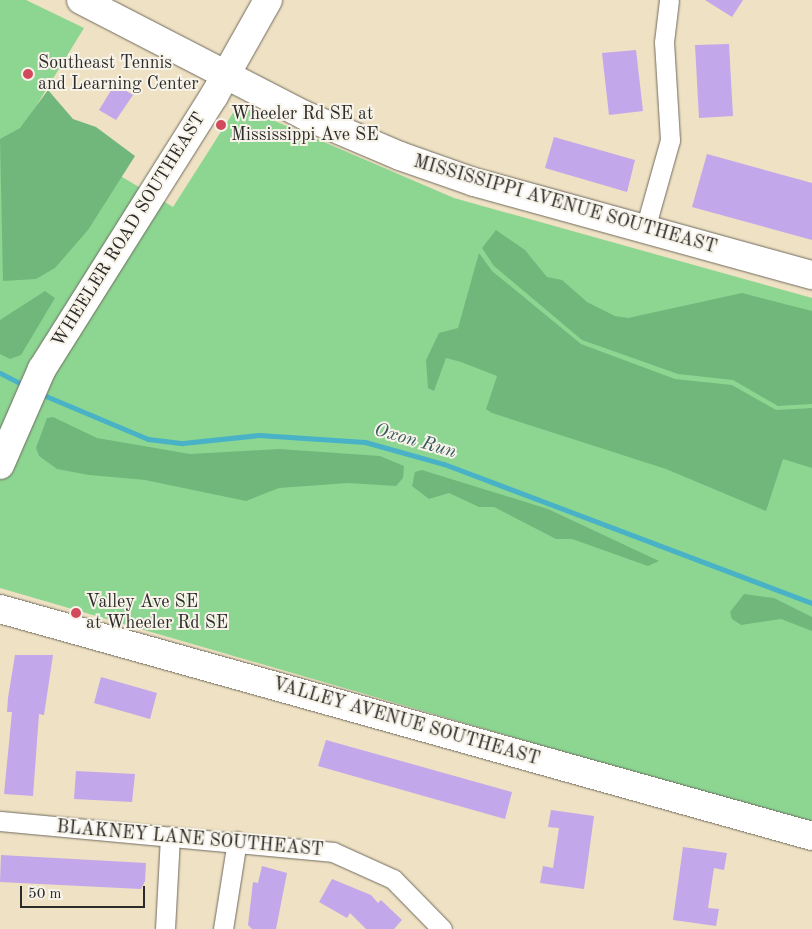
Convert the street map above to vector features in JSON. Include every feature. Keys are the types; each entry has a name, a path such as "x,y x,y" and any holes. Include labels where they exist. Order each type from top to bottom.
{"main road":[{"name":"MISSISSIPPI AVENUE SOUTHEAST","path":"81,0 225,74 400,156 644,229 812,276"},
{"name":"WHEELER ROAD SOUTHEAST","path":"0,465 24,405 56,347 225,74 268,0"},
{"name":"VALLEY AVENUE SOUTHEAST","path":"0,609 812,836"}],"street":[{"path":"644,229 670,149 664,42 668,0"},
{"name":"BLAKNEY LANE SOUTHEAST","path":"0,821 296,846 354,859 393,879 442,929"},
{"path":"165,929 170,836"},
{"path":"223,929 237,842"}],"green space":[{"path":"0,0 26,0 84,28 27,121 173,207 238,105 454,198 812,298 812,824 0,588"},
{"path":"48,90 73,119 96,127 135,156 88,230 55,268 36,279 3,281 0,139 20,128"},
{"path":"496,230 525,250 547,277 562,280 587,302 615,316 628,318 742,293 812,311 812,404 778,406 733,380 678,374 582,340 494,266 482,248"},
{"path":"479,253 492,271 581,344 675,379 732,385 776,410 812,408 812,468 783,459 766,511 666,469 492,413 486,409 497,376 461,362 446,358 434,391 428,388 426,360 439,333 458,328"},
{"path":"45,291 55,298 21,355 10,359 0,354 0,320"},
{"path":"53,417 97,438 190,454 279,449 380,456 404,466 403,478 396,486 348,483 279,488 246,501 145,480 89,475 57,469 39,456 36,448 47,418"},
{"path":"422,470 548,509 659,561 648,566 572,539 556,539 494,507 479,507 449,493 429,499 412,486 415,472"},
{"path":"744,594 774,598 812,617 812,631 781,619 741,625 732,619 730,612"}],"building":[{"path":"705,0 743,0 732,17"},
{"path":"729,44 733,116 699,118 695,45"},
{"path":"636,50 643,111 609,115 602,53"},
{"path":"115,84 133,95 116,120 99,110"},
{"path":"554,137 635,160 627,192 545,168"},
{"path":"707,154 812,183 812,240 692,207"},
{"path":"15,655 53,655 44,715 39,714 33,796 4,794 12,712 7,712 8,698"},
{"path":"101,677 157,693 150,719 94,703"},
{"path":"326,740 512,792 505,819 318,766"},
{"path":"76,771 135,774 132,802 74,799"},
{"path":"551,810 594,816 584,889 540,883 543,866 553,868 559,828 548,827"},
{"path":"683,847 727,853 724,870 714,868 708,908 719,909 716,926 673,920"},
{"path":"1,855 146,863 145,881 141,889 0,882"},
{"path":"262,866 287,873 276,929 252,929 248,925 253,882 258,883"},
{"path":"332,879 371,895 378,903 381,900 402,920 394,929 366,929 350,913 347,918 319,902"}],"waterway":[{"name":"Oxon Run","path":"0,373 27,387"},
{"name":"Oxon Run","path":"41,394 148,439 183,443 259,435 365,442 444,464 812,603"}],"place":[{"name":"Southeast Tennis and Learning Center","path":"28,74"},
{"name":"Wheeler Rd SE at Mississippi Ave SE","path":"221,125"},
{"name":"Valley Ave SE at Wheeler Rd SE","path":"76,613"}]}
